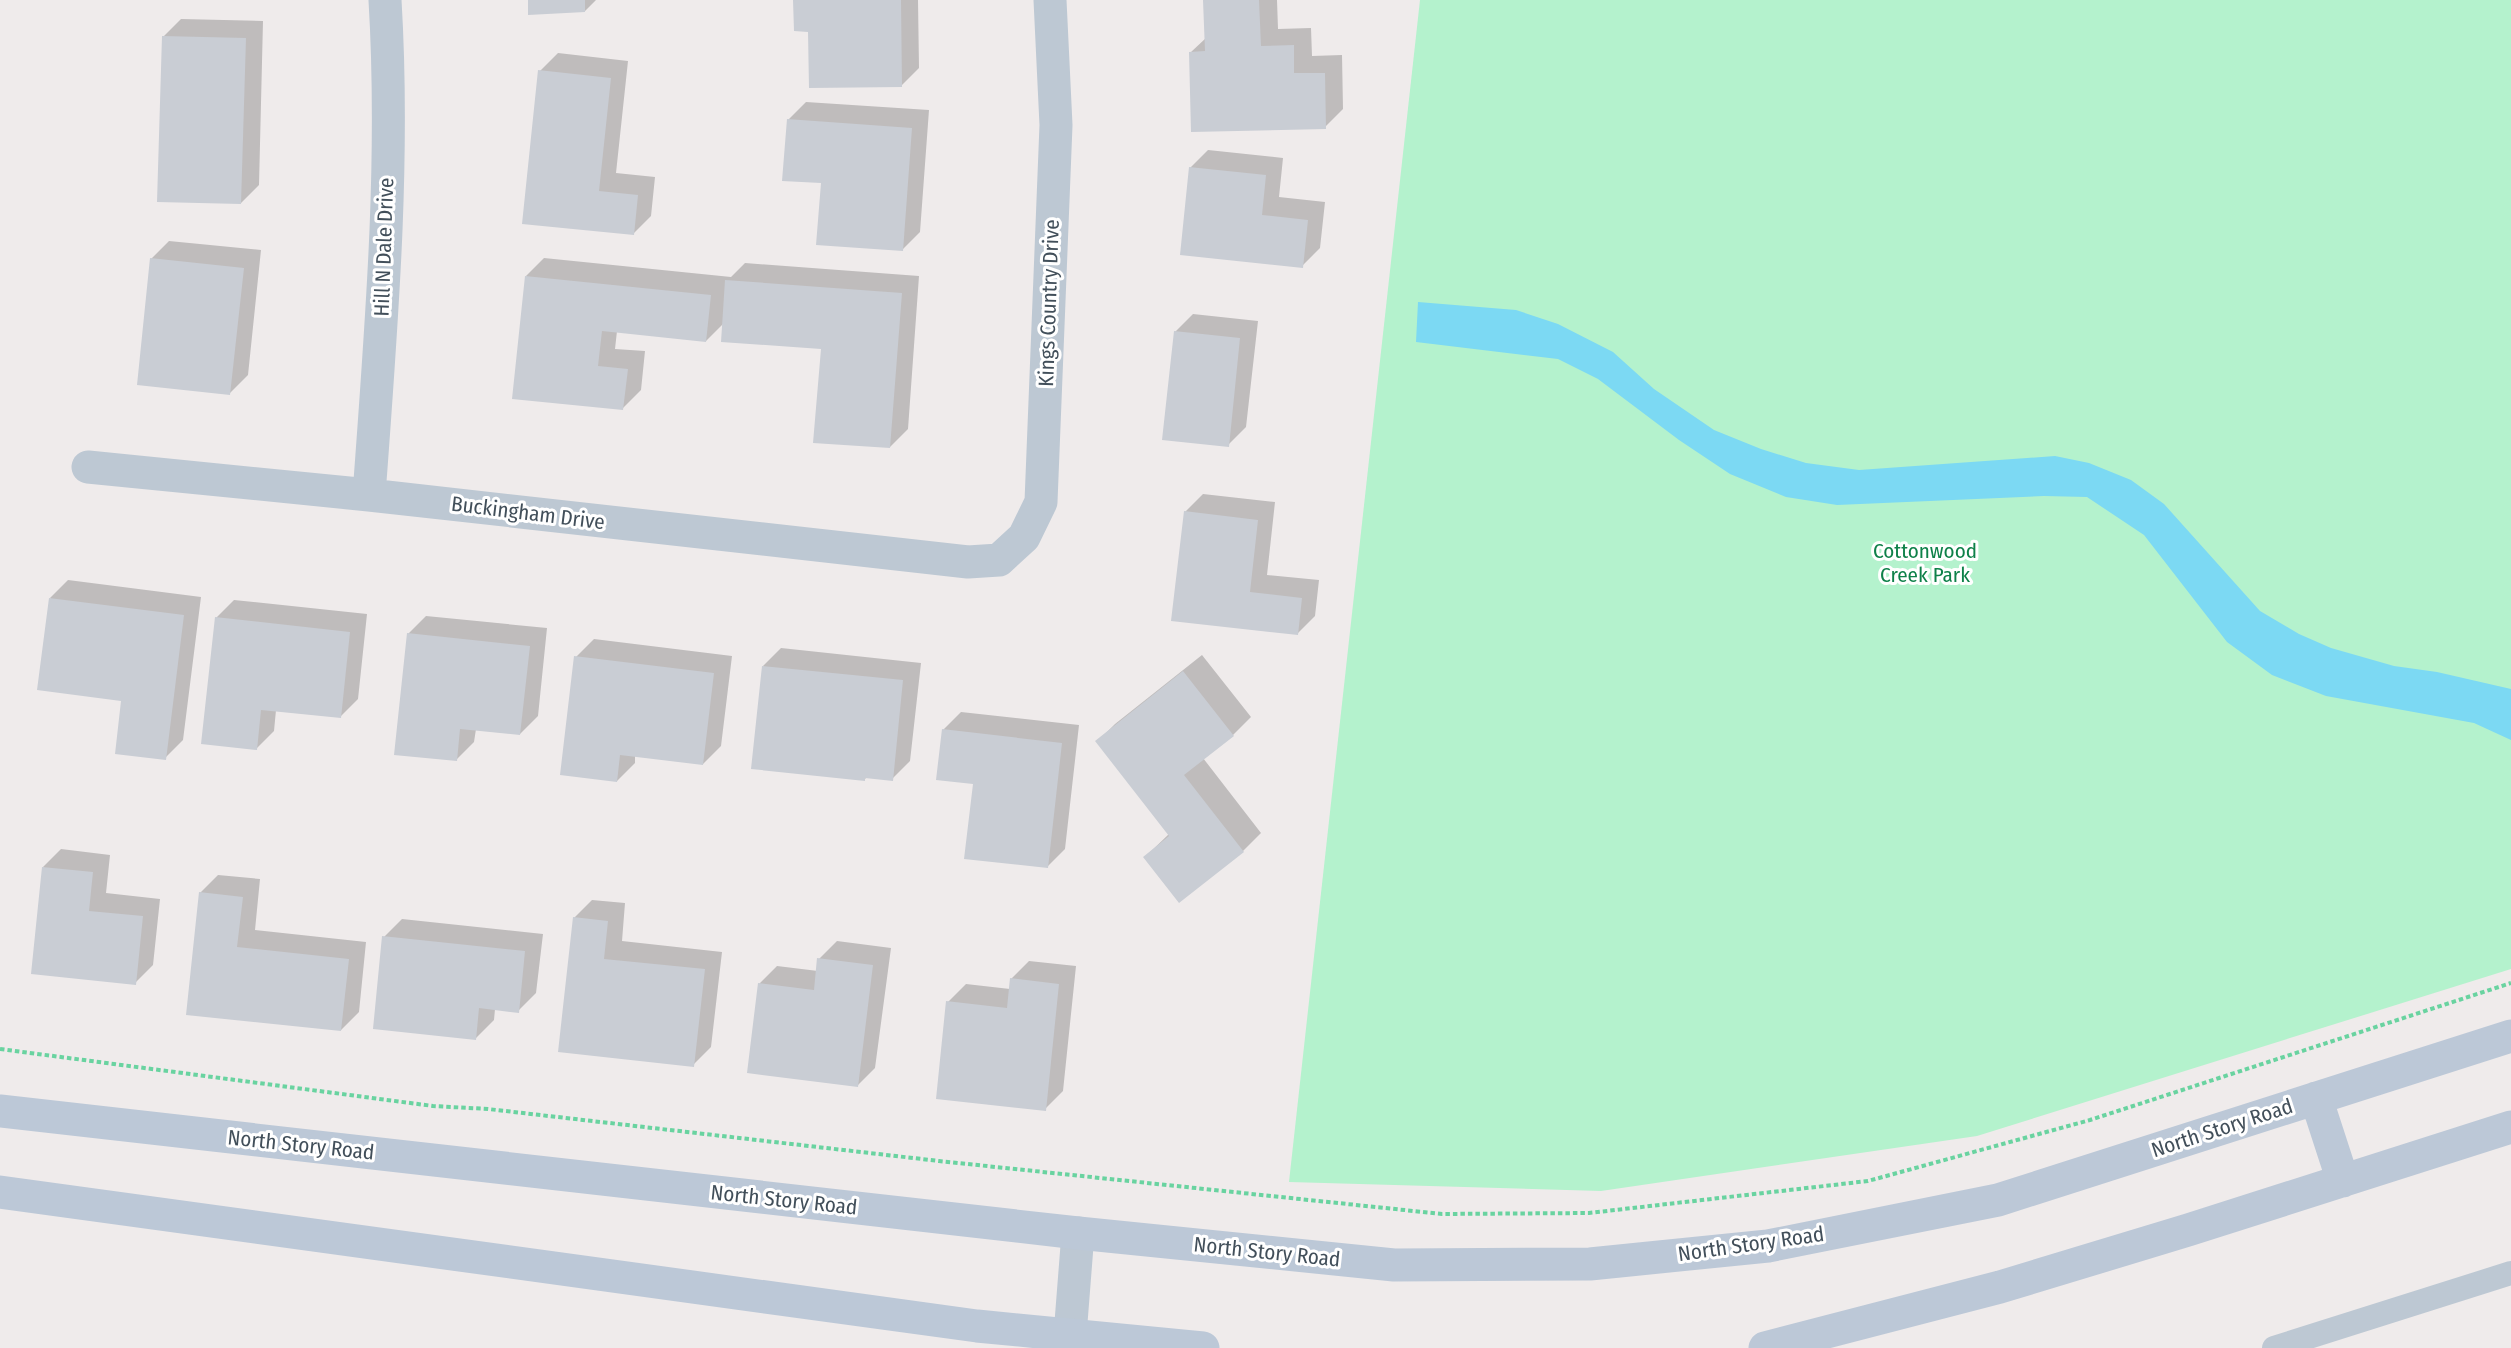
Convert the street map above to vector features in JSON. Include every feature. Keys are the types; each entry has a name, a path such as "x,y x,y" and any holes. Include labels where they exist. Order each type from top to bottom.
{"main road":[{"name":"North Story Road","path":"0,1111 1078,1233 1394,1265 1590,1264 1767,1246 1998,1200 2511,1036"},
{"path":"2316,1098 2343,1181"},
{"path":"1765,1348 2000,1287 2511,1127"},
{"path":"0,1192 977,1326 1070,1342 1203,1348"}],"street":[{"name":"Hill N Dale Drive","path":"369,495 383,303 390,78 385,0"},
{"name":"Kings Country Drive","path":"968,562 999,560 1024,537 1041,502 1056,125 1050,0"},
{"name":"Buckingham Drive","path":"88,467 369,495 968,562"},
{"path":"1070,1342 1078,1233"}],"lane":[{"path":"2274,1348 2511,1274"}],"path":[{"path":"0,1049 433,1106 488,1109 939,1161 1442,1214 1589,1213 1868,1181 2090,1120 2511,983"}],"green space":[{"name":"Cottonwood Creek Park","path":"1420,0 2511,0 2511,969 1977,1136 1601,1191 1289,1182"}],"water":[{"path":"1418,302 1516,310 1558,324 1613,352 1654,389 1714,430 1761,449 1806,463 1859,470 2055,456 2089,463 2131,480 2164,504 2260,611 2299,634 2331,648 2394,666 2437,672 2511,689 2511,740 2474,723 2326,696 2272,675 2227,642 2144,535 2087,497 2044,496 1837,505 1786,497 1730,474 1679,440 1598,379 1558,359 1416,342"}],"building":[{"path":"528,0 585,0 585,12 528,15"},
{"path":"793,0 901,0 902,87 809,88 808,32 794,31"},
{"path":"1203,0 1259,0 1261,46 1294,45 1294,73 1325,73 1326,129 1191,132 1189,52 1205,51"},
{"path":"162,36 246,38 241,204 157,202"},
{"path":"538,70 611,78 599,191 638,195 634,235 522,224"},
{"path":"787,119 912,128 903,251 816,245 821,183 782,181"},
{"path":"1189,167 1266,175 1262,215 1308,220 1303,268 1180,255"},
{"path":"150,258 244,268 230,395 137,385"},
{"path":"525,276 711,295 706,342 602,331 598,366 628,369 623,410 512,399"},
{"path":"725,280 902,293 890,448 813,443 821,349 721,342"},
{"path":"1174,331 1240,338 1229,447 1162,440"},
{"path":"1184,511 1258,520 1250,592 1302,598 1298,635 1171,621"},
{"path":"49,598 184,615 166,760 115,754 121,701 37,690"},
{"path":"215,617 350,632 341,718 261,710 257,750 201,744"},
{"path":"407,633 530,646 520,735 460,729 457,761 394,755"},
{"path":"574,656 714,673 703,765 620,755 617,782 560,775"},
{"path":"762,666 903,680 893,781 865,778 865,781 751,769"},
{"path":"1183,671 1234,736 1184,775 1244,852 1179,903 1143,857 1169,836 1095,741"},
{"path":"942,729 1062,743 1048,868 964,859 973,784 936,780"},
{"path":"42,867 93,872 89,911 143,916 136,985 31,974"},
{"path":"199,892 243,897 237,947 349,959 341,1031 186,1015"},
{"path":"573,917 608,921 604,959 705,969 694,1067 558,1052"},
{"path":"382,936 525,951 519,1013 479,1008 476,1040 373,1029"},
{"path":"817,958 873,965 858,1087 747,1073 758,983 814,990"},
{"path":"1010,978 1059,984 1046,1111 936,1099 946,1001 1007,1008"}]}
